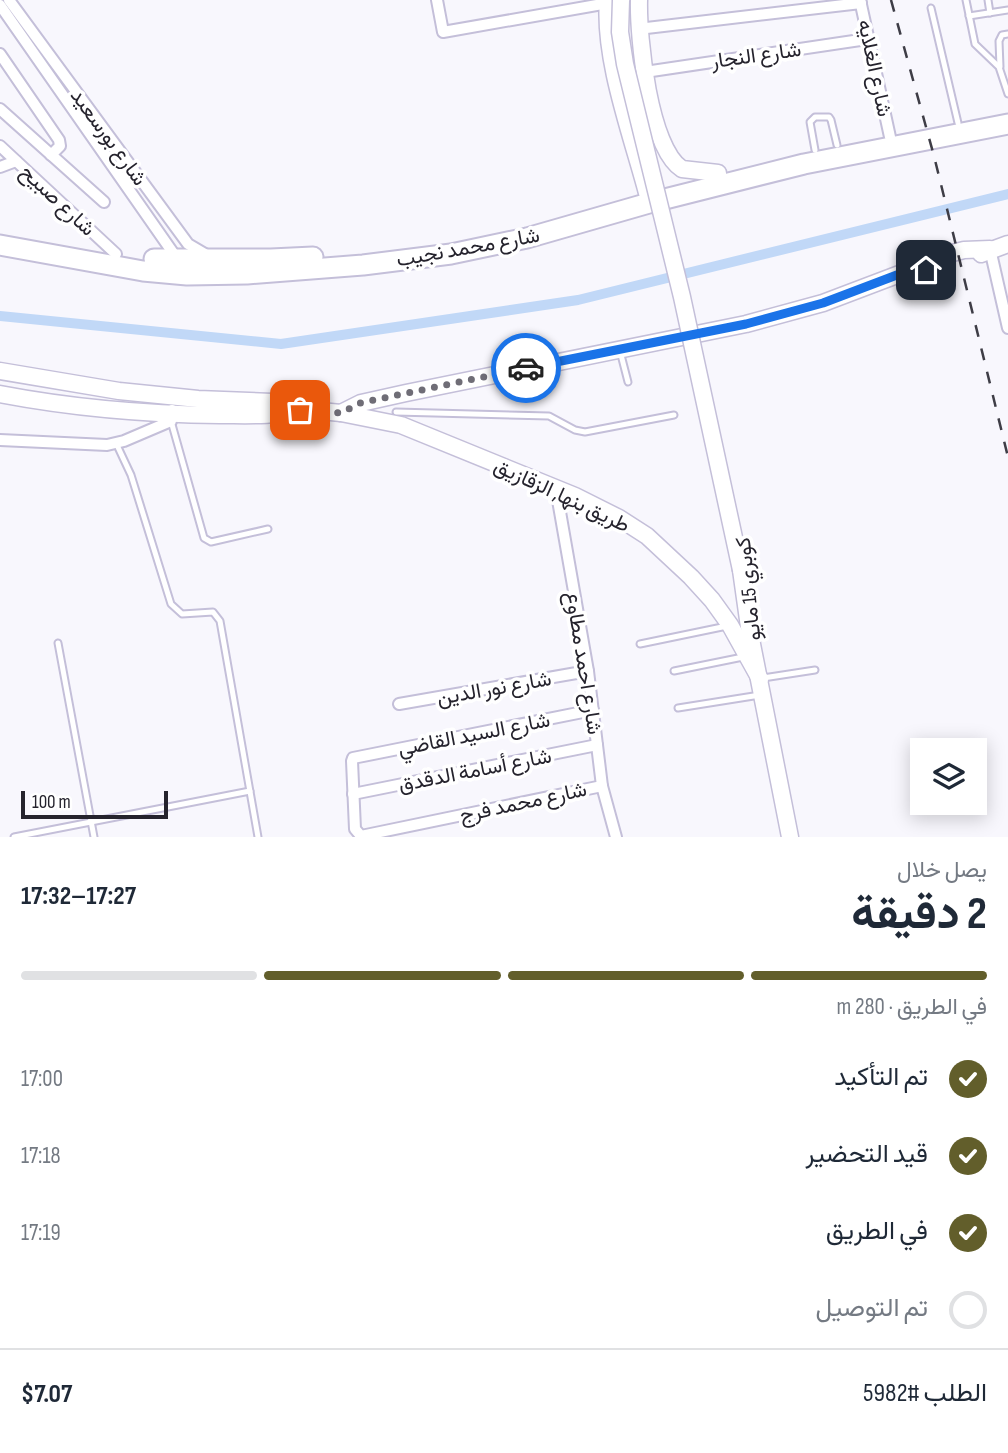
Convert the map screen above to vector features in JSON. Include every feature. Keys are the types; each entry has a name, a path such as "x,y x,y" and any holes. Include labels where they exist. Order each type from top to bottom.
{"highway":[{"path":"927,134 958,123 1008,113"},
{"path":"927,134 1008,124"},
{"name":"شارع محمد نجيب","path":"449,247 562,219 718,173 927,134"},
{"name":"شارع محمد نجيب","path":"6,240 143,271 187,275 305,271 449,247 527,238 816,156 837,145 890,136 927,134"},
{"name":"شارع محمد نجيب","path":"6,240 141,258 178,260 426,251"}],"main road":[{"name":"كوبري 15 مايو","path":"629,0 629,34 634,64 713,393 755,625 751,653"},
{"path":"639,0 638,29 645,72 665,151 672,160 688,171 718,173"},
{"name":"كوبري 15 مايو","path":"612,1 745,568 745,599 751,653"},
{"path":"612,1 608,33 613,65 647,193"},
{"path":"341,413 360,403 746,324 801,310 957,251 990,249 1008,244"},
{"name":"طريق بنها, الزقازيق","path":"0,371 106,389 272,402 300,410 399,418 619,518 647,536 691,577 751,653 761,687 789,837"},
{"path":"399,418 397,405 406,393"},
{"name":"طريق بنها, الزقازيق","path":"0,394 171,417 269,415 300,410"},
{"path":"719,610 734,609 745,599"}],"street":[{"name":"شارع بورسعيد","path":"9,0 188,244 197,251 220,259"},
{"path":"437,0 443,32 612,1"},
{"path":"638,29 860,2"},
{"name":"شارع الغلايه","path":"860,2 890,136"},
{"name":"شارع بورسعيد","path":"0,5 178,260"},
{"name":"شارع النجار","path":"645,72 867,39"},
{"path":"1,56 60,140 60,146 51,155"},
{"path":"0,109 104,202"},
{"name":"شارع صبيح","path":"0,146 116,254"},
{"path":"0,167 16,161"},
{"path":"990,249 1007,321"},
{"path":"0,440 116,443 171,417 172,396"},
{"name":"شارع احمد مطاوع","path":"556,489 588,671 602,786 617,837"},
{"name":"شارع نور الدين","path":"399,704 588,671"},
{"name":"شارع السيد القاضي","path":"353,794 352,761 355,757 593,710"},
{"name":"شارع أسامة الدقدق","path":"353,794 597,745"},
{"name":"شارع محمد فرج","path":"361,836 602,786"},
{"path":"353,794 355,829 361,836"}],"lane":[{"path":"966,0 975,44 1004,72"},
{"path":"988,0 990,13"},
{"path":"931,8 958,123"},
{"path":"969,16 1008,10"},
{"path":"1008,34 1002,35 999,41 1008,94"},
{"path":"816,156 809,125 812,119 829,117 837,145"},
{"path":"620,350 628,382"},
{"path":"399,418 549,416 575,430 585,432 674,415"},
{"path":"171,417 204,538 211,542 268,529"},
{"path":"116,443 131,475 171,604 181,614 213,612 220,621 258,837"},
{"path":"640,644 730,625"},
{"path":"58,643 94,837"},
{"path":"674,671 751,653"},
{"path":"678,708 815,670"},
{"path":"14,837 250,790"}],"waterway":[{"path":"0,316 281,344 578,300 1008,194"}],"railway":[{"path":"891,0 934,156 1008,457"}],"way so far":[{"path":"300,410 341,413 360,403 526,368"}],"route":[{"path":"526,368 746,324 823,303 910,270 926,270"}]}
